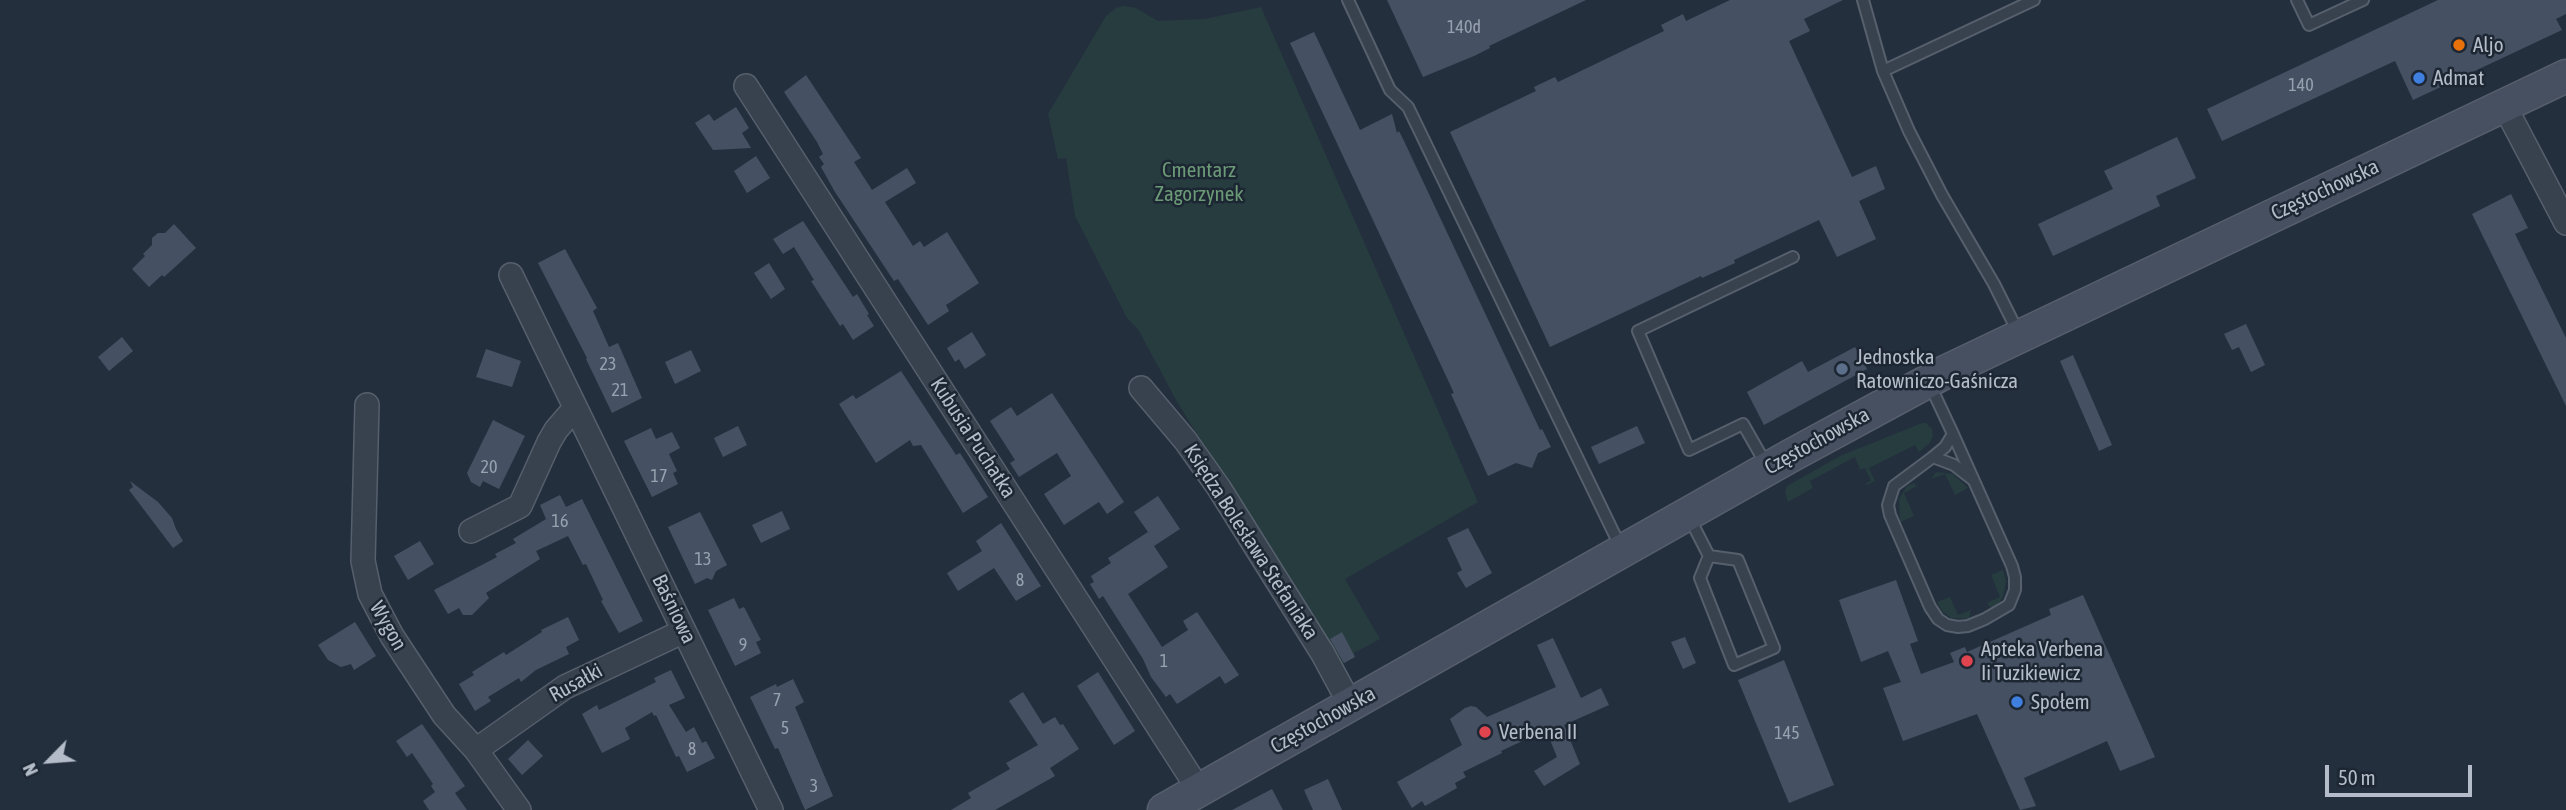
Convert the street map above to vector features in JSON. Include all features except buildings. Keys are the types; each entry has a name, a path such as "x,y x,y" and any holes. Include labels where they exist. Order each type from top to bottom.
{"main road":[{"name":"Częstochowska","path":"1164,810 1928,381 2566,76"}],"street":[{"name":"Kubusia Puchatka","path":"746,86 1199,790"},
{"path":"2504,105 2566,223"},
{"name":"Baśniowa","path":"511,275 771,810"},
{"name":"Księdza Bolesława Stefaniaka","path":"1141,388 1185,440 1219,488 1323,654 1350,704"},
{"name":"Wygon","path":"367,405 363,561 370,594 392,636 436,703 476,750 519,810"},
{"path":"471,531 520,506 549,442 575,408"},
{"name":"Rusałki","path":"476,750 565,687 684,631"}],"lane":[{"path":"1348,0 1390,90 1408,107 1622,551"},
{"path":"1863,0 1883,71 1909,131 2020,336"},
{"path":"1883,71 2034,0"},
{"path":"2297,0 2309,25 2363,0"},
{"path":"1769,468 1743,424 1689,450 1638,331 1793,257"},
{"path":"1928,381 1953,434 2012,566 2015,590 2009,605 2001,612 1968,626 1958,627 1947,625 1930,607 1888,505 1894,486 1945,447 1953,434"},
{"path":"1933,457 1954,465 1974,481"},
{"path":"1688,514 1709,556 1700,578 1734,665 1774,648 1738,560 1709,556"}],"green space":[{"name":"Cmentarz Zagorzynek","path":"1261,7 1478,502 1345,579 1380,639 1354,653 1355,657 1339,666 1176,400 1138,329 1127,318 1075,216 1066,158 1058,159 1048,114 1106,16 1116,8 1136,8 1158,21 1205,19"},
{"path":"1922,423 1932,429 1930,443 1919,452 1915,445 1869,468 1875,481 1867,485 1866,483 1871,481 1865,468 1860,470 1855,457 1810,481 1813,488 1788,502 1785,492 1787,486 1840,456"},
{"path":"1936,472 1953,474 1968,488 1955,495 1945,474 1931,479"},
{"path":"1914,483 1917,486 1904,493 1914,516 1900,522 1899,499 1907,486"},
{"path":"2003,570 2006,581 2003,597 1996,607 1990,607 1987,603 2000,597 1991,575"},
{"path":"1950,597 1958,615 1971,610 1969,619 1951,618 1943,612 1937,602"}],"place":[{"name":"Aljo","path":"2459,45"},
{"name":"Admat","path":"2419,78"},
{"name":"Jednostka Ratowniczo-Gaśnicza","path":"1842,369"},
{"name":"Apteka Verbena Ii Tuzikiewicz","path":"1967,661"},
{"name":"Społem","path":"2017,702"},
{"name":"Verbena II","path":"1485,732"}]}
